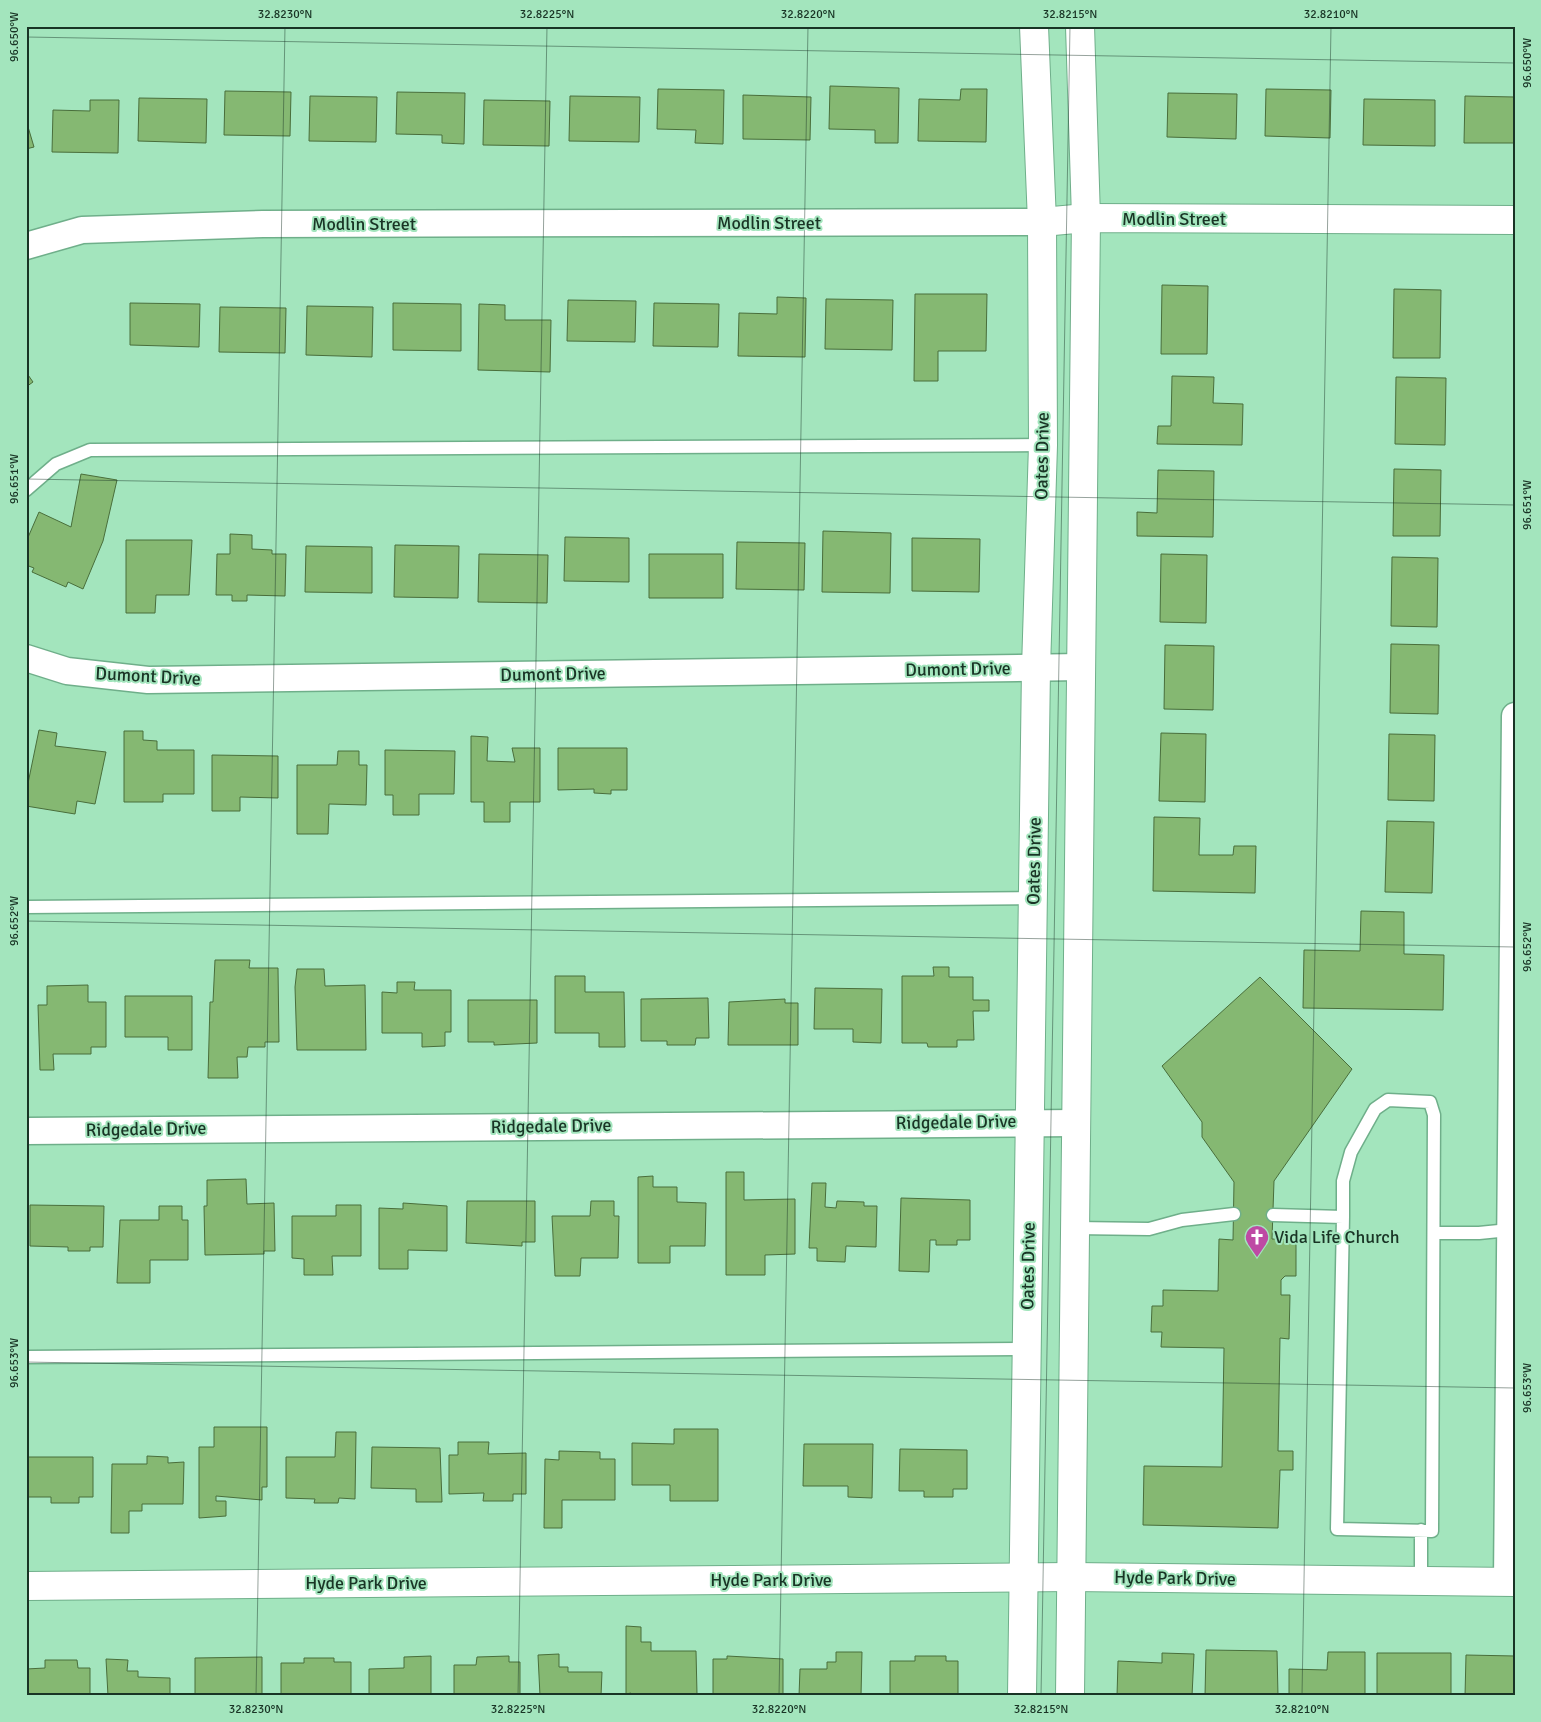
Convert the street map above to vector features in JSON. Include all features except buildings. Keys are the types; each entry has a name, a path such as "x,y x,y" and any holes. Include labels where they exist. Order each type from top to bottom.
{"main road":[{"name":"Oates Drive","path":"1022,1696 1036,668 1043,445 1042,222 1034,26"},
{"path":"1070,1696 1086,218 1080,26"},
{"name":"Modlin Street","path":"1042,222 1086,218 1515,220"},
{"name":"Hyde Park Drive","path":"26,1586 1072,1577 1511,1582"}],"street":[{"name":"Modlin Street","path":"26,246 82,230 263,224 1042,222"},
{"name":"Dumont Drive","path":"26,658 67,671 148,680 1081,667"},
{"path":"1511,1582 1509,1230 1515,716"},
{"name":"Ridgedale Drive","path":"26,1130 1075,1123"}],"lane":[{"path":"26,490 56,464 90,450 1043,445"},
{"path":"26,907 1033,898"},
{"path":"1388,1100 1430,1102 1434,1115 1434,1233 1432,1530 1337,1529 1343,1180 1350,1152 1375,1109 1388,1100"},
{"path":"1075,1228 1149,1229 1182,1220 1234,1214"},
{"path":"1272,1215 1343,1217"},
{"path":"1434,1233 1479,1233 1509,1230"},
{"path":"26,1357 1027,1350"},
{"path":"1421,1530 1421,1581"}],"place":[{"name":"Vida Life Church","path":"1257,1258"}]}
